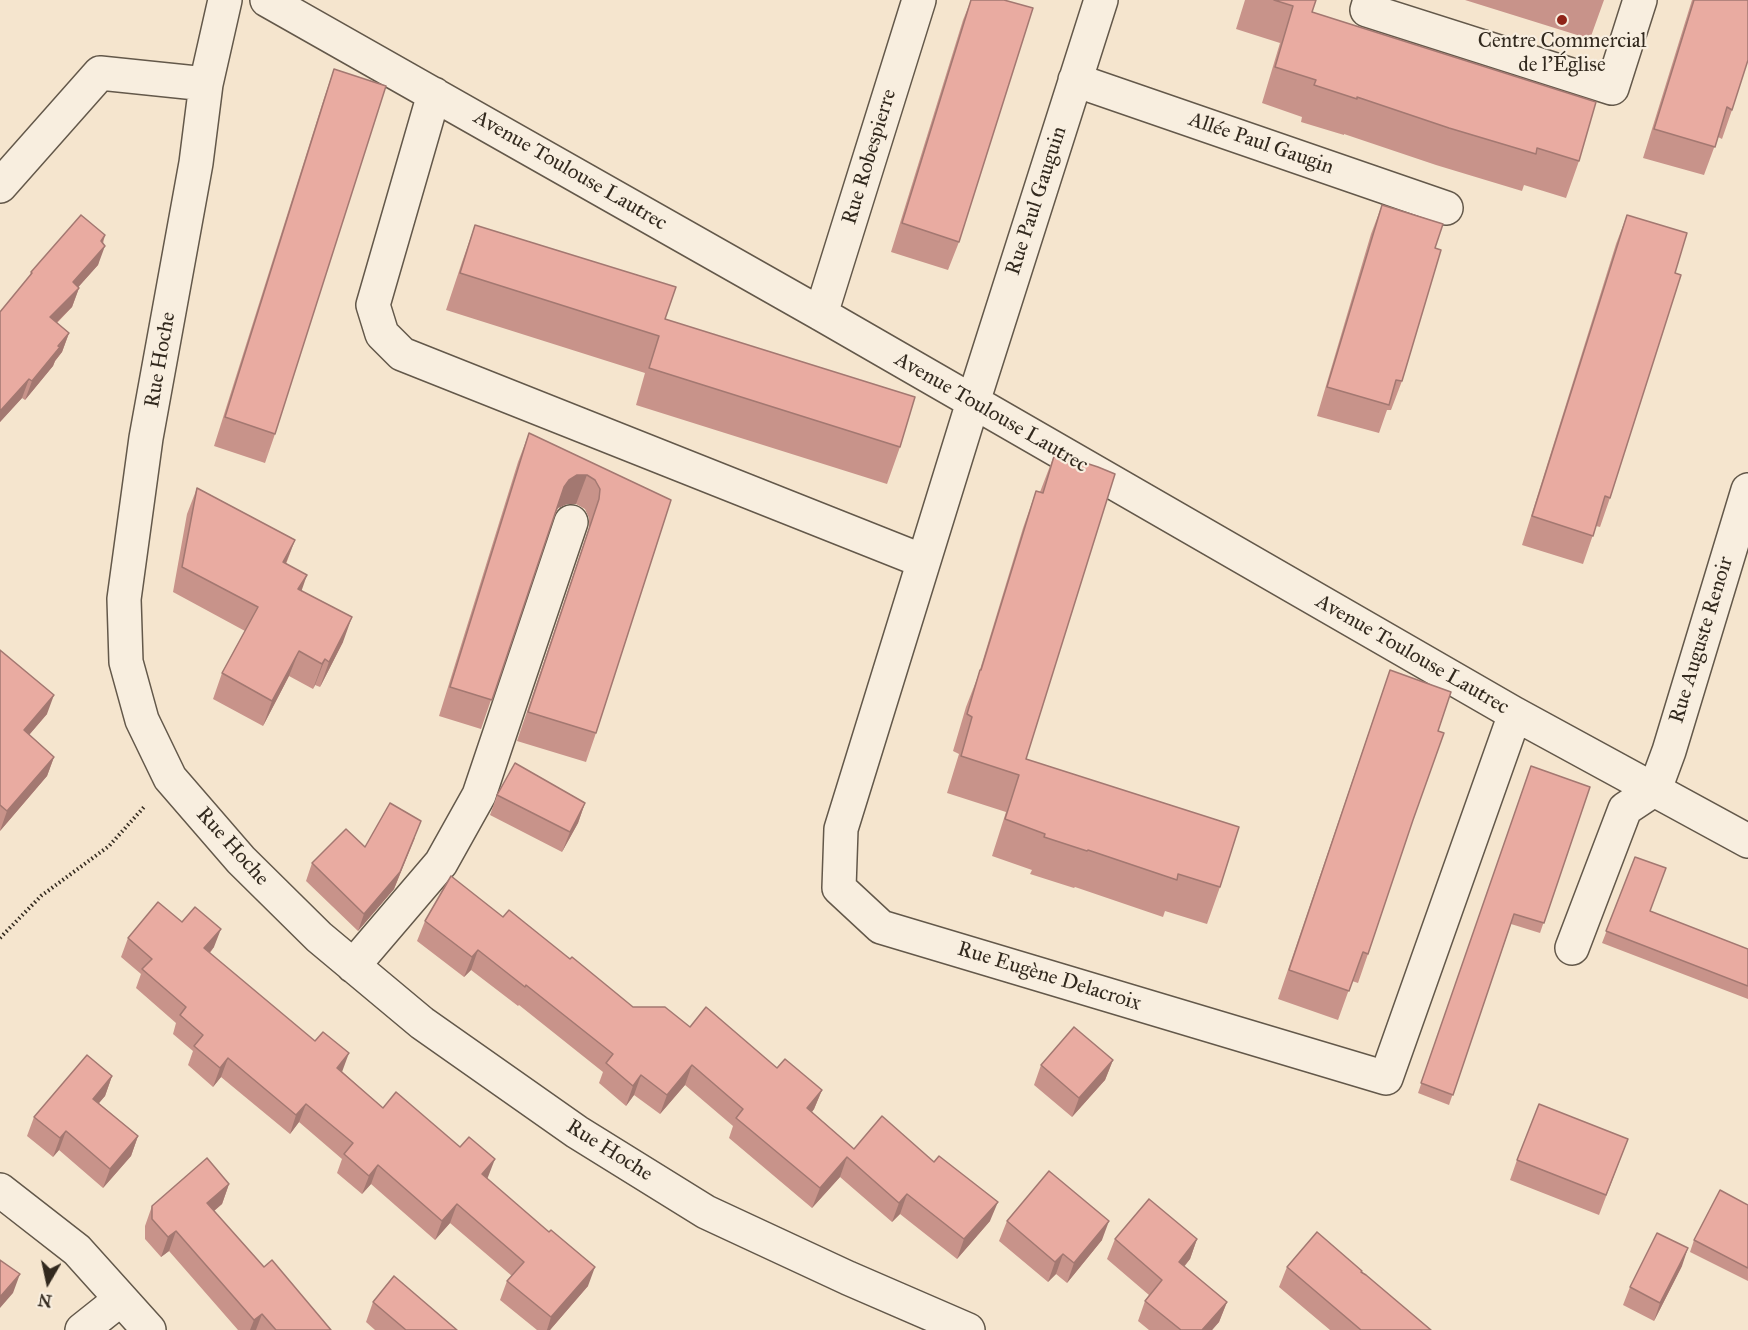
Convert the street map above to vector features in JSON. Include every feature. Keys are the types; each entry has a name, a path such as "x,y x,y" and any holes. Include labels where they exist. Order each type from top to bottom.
{"street":[{"name":"Rue Hoche","path":"225,0 206,84 196,163 145,448 124,599 126,662 142,720 170,778 241,860 318,937 422,1023 577,1132 706,1212 848,1278 968,1330"},
{"name":"Avenue Toulouse Lautrec","path":"267,0 821,314 1515,714 1748,841"},
{"name":"Rue Robespierre","path":"821,314 919,0"},
{"name":"Rue Paul Gauguin","path":"973,402 1101,0"},
{"path":"1370,0 1367,10 1612,88 1640,0"},
{"path":"0,186 100,73 206,84"},
{"name":"Allée Paul Gaugin","path":"1075,80 1446,208"},
{"path":"434,94 373,305 382,334 402,354 923,561"},
{"name":"Rue Eugène Delacroix","path":"973,402 841,829 840,888 881,927 1386,1078 1515,714"},
{"name":"Rue Auguste Renoir","path":"1655,789 1669,751 1748,490"},
{"path":"353,966 441,863 479,795 571,522"},
{"path":"1572,948 1625,809 1655,789"},
{"path":"0,1190 77,1250 149,1330"},
{"path":"82,1330 121,1299"}],"path":[{"path":"0,938 41,896 109,846 170,778"}],"building":[{"path":"971,0 1004,0 1033,8 959,242 902,223"},
{"path":"1274,0 1316,0 1312,12 1596,102 1579,161 1537,148 1536,154 1449,128 1314,85 1316,80 1275,67 1293,6"},
{"path":"1694,0 1748,0 1748,60 1732,110 1727,107 1715,147 1654,129"},
{"path":"334,69 386,86 275,434 225,417"},
{"path":"1382,205 1443,224 1435,248 1441,250 1402,381 1396,380 1389,405 1327,387"},
{"path":"81,215 105,235 101,241 105,246 73,282 79,288 50,317 69,333 32,381 29,379 0,411 0,312 31,272"},
{"path":"1627,215 1687,233 1675,273 1681,275 1610,498 1605,496 1593,536 1532,516"},
{"path":"475,225 676,287 665,319 915,397 900,447 649,368 659,336 460,273"},
{"path":"529,433 671,500 596,733 528,712 599,499 600,489 595,480 587,475 577,475 564,487 492,700 450,687"},
{"path":"1055,453 1115,474 1026,759 1239,827 1220,887 1178,874 1177,880 1044,837 1045,834 1005,819 1019,775 961,756 972,717 967,714 980,670 1036,491 1043,493"},
{"path":"197,488 295,540 283,562 307,575 298,589 352,617 329,662 325,659 322,664 299,651 272,701 222,673 258,607 182,567"},
{"path":"0,650 54,695 24,730 54,757 7,811 0,805"},
{"path":"1390,670 1451,692 1438,731 1444,733 1368,954 1363,952 1349,991 1289,970"},
{"path":"515,763 585,803 570,832 497,795"},
{"path":"1531,766 1590,787 1544,923 1514,914 1453,1095 1421,1083"},
{"path":"390,803 421,821 400,872 364,914 312,863 346,829 365,847"},
{"path":"1635,857 1666,868 1650,911 1748,949 1748,986 1606,931"},
{"path":"451,876 503,917 509,910 633,1007 665,1007 690,1027 706,1007 777,1068 785,1059 822,1090 807,1108 854,1149 882,1116 934,1162 939,1156 998,1202 964,1239 907,1194 899,1203 847,1157 820,1188 736,1118 743,1109 692,1065 667,1095 641,1075 633,1086 606,1063 613,1054 478,950 472,957 425,921"},
{"path":"158,902 182,922 195,907 221,929 204,948 315,1041 323,1032 349,1053 337,1068 383,1108 396,1092 460,1147 469,1137 495,1159 482,1174 549,1232 551,1230 595,1267 551,1317 507,1281 524,1262 457,1204 442,1221 378,1165 369,1176 344,1154 353,1143 306,1104 296,1115 228,1058 220,1068 194,1046 203,1035 180,1015 186,1007 142,969 152,959 128,938"},
{"path":"1074,1027 1113,1060 1079,1098 1041,1065"},
{"path":"87,1055 112,1076 93,1099 138,1136 110,1169 66,1131 60,1138 34,1117"},
{"path":"1539,1104 1628,1139 1606,1195 1517,1160"},
{"path":"207,1158 229,1184 207,1203 264,1267 272,1260 331,1330 276,1330 262,1314 254,1320 176,1231 168,1237 152,1219 152,1206"},
{"path":"1049,1171 1109,1221 1074,1263 1063,1254 1055,1262 1007,1221"},
{"path":"1720,1190 1748,1205 1748,1268 1694,1240"},
{"path":"1149,1199 1197,1239 1179,1262 1227,1302 1202,1330 1181,1330 1145,1301 1162,1280 1115,1239"},
{"path":"1317,1232 1431,1330 1361,1330 1287,1267"},
{"path":"1657,1233 1688,1248 1660,1303 1630,1287"},
{"path":"0,1260 20,1274 0,1297"},
{"path":"394,1276 457,1330 406,1330 373,1302"}],"place":[{"name":"Centre Commercial de l'Église","path":"1562,20"}]}
